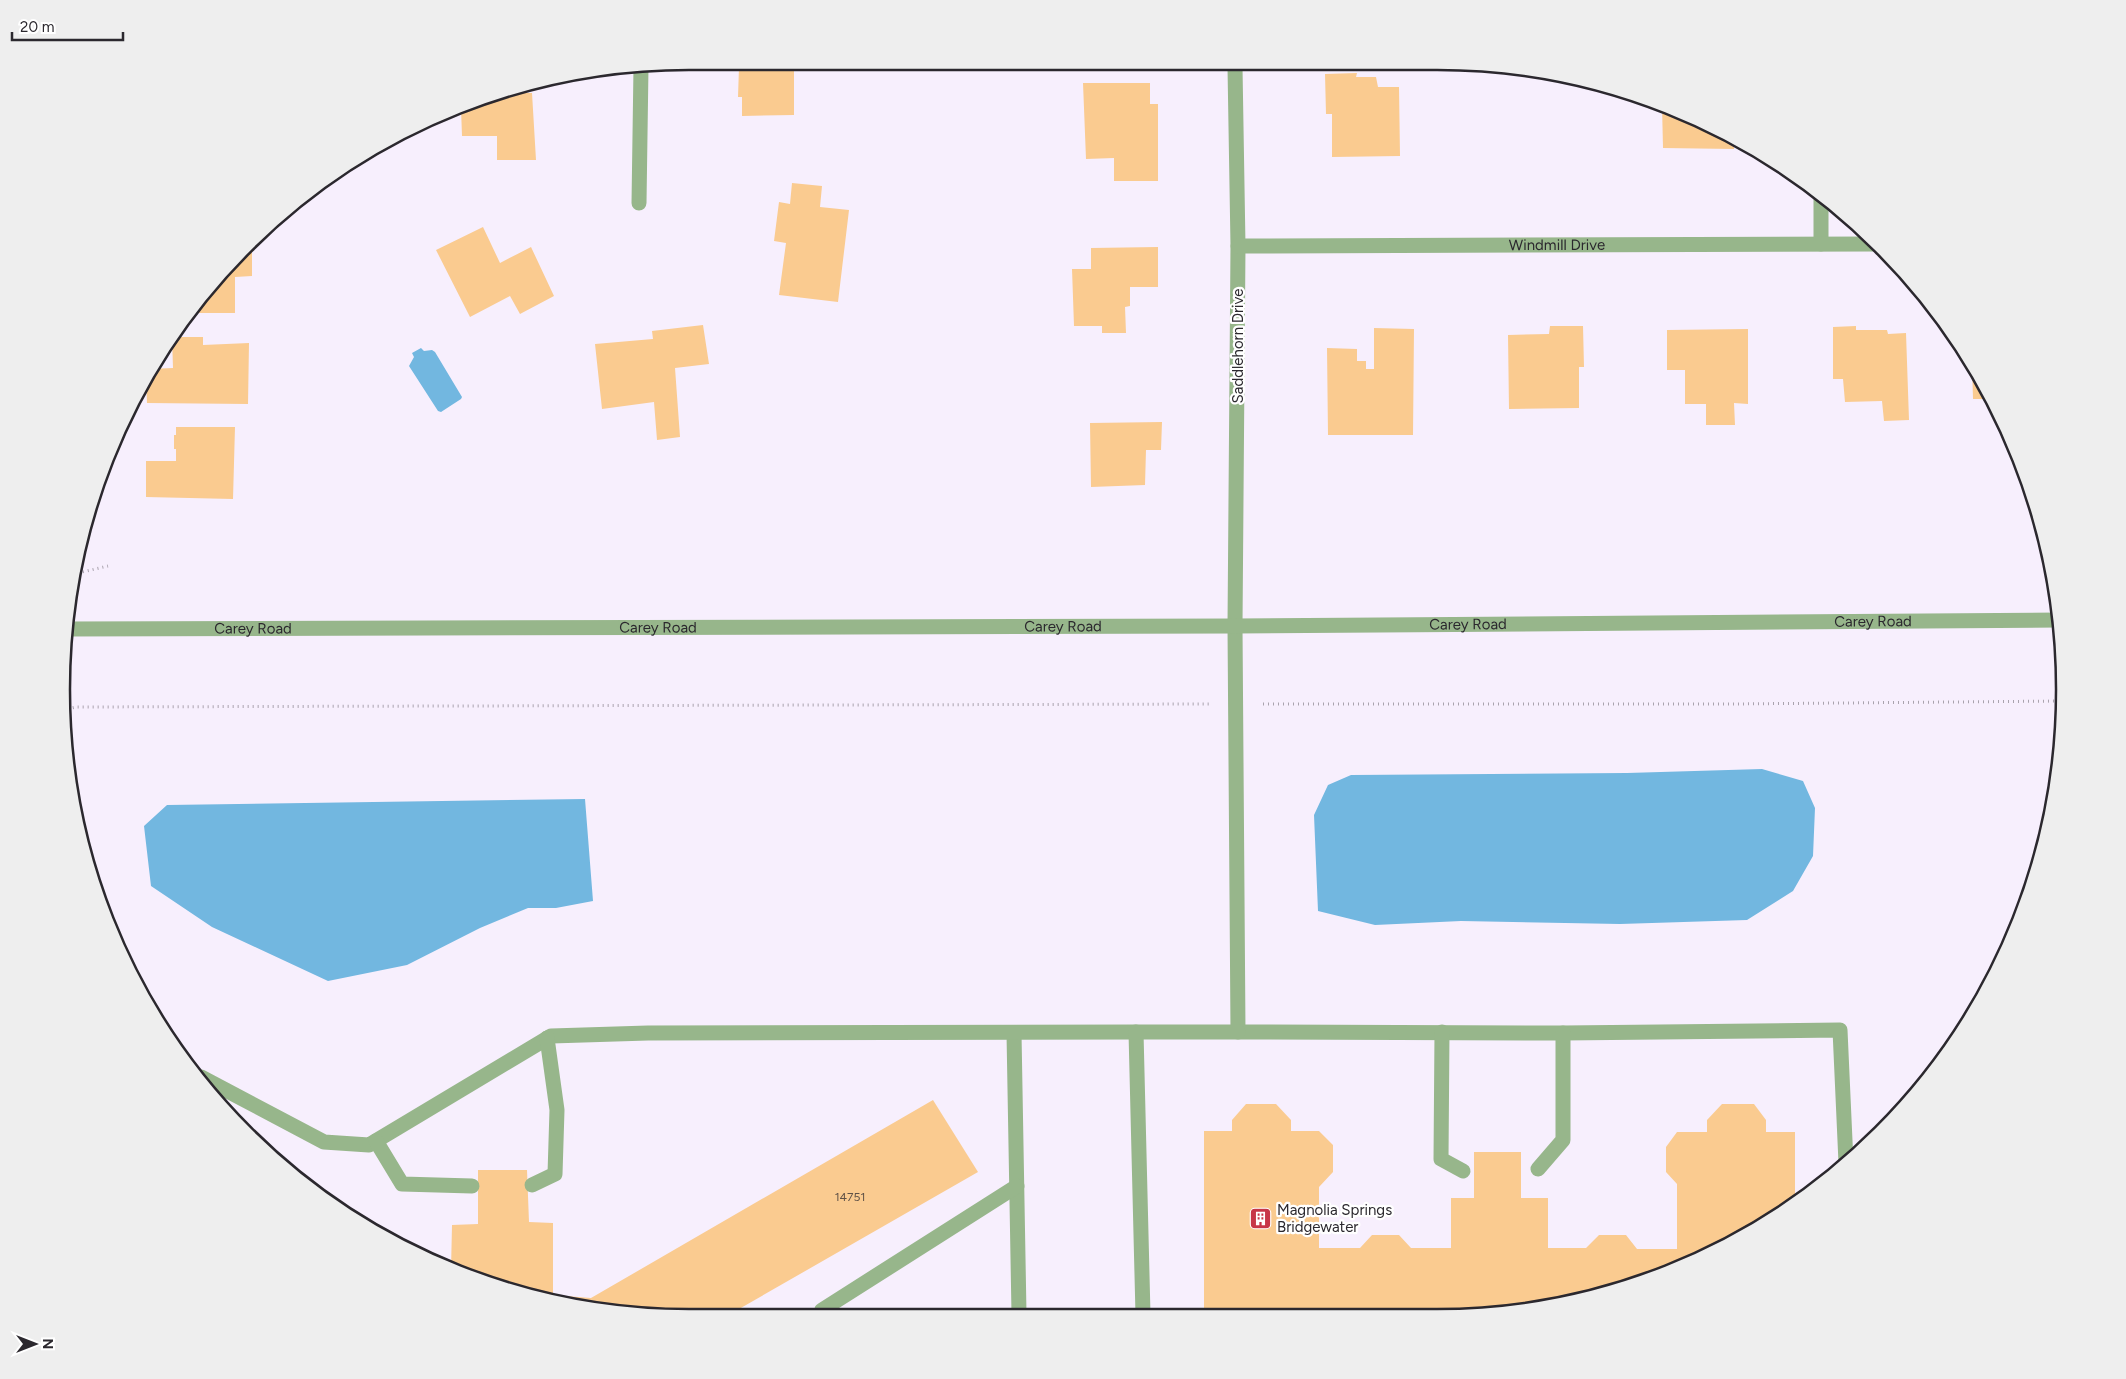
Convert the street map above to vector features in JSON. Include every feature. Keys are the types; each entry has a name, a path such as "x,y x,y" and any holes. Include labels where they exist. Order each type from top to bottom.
{"street":[{"name":"Saddlehorn Drive","path":"1235,70 1238,246 1235,626 1238,1032"},
{"path":"639,203 641,72"},
{"path":"1821,204 1821,244"},
{"name":"Windmill Drive","path":"1238,246 1867,244"},
{"name":"Carey Road","path":"73,628 1235,626 2052,620"},
{"path":"211,1082 324,1142 369,1146 551,1036 648,1033 1563,1033 1840,1030 1846,1154"},
{"path":"1136,1032 1144,1309"},
{"path":"1442,1032 1441,1159 1463,1170"},
{"path":"1014,1033 1019,1309"},
{"path":"1538,1169 1563,1140 1563,1033"},
{"path":"532,1185 555,1174 557,1110 547,1038"},
{"path":"376,1141 402,1184 472,1186"},
{"path":"824,1309 1017,1186"}],"path":[{"path":"81,572 108,566"},
{"path":"70,708 1732,704 2056,701"}],"water":[{"path":"421,348 424,351 432,350 435,352 462,397 441,412 438,411 409,366 414,357 412,353"},
{"path":"1762,769 1803,781 1815,808 1813,856 1793,891 1747,920 1620,924 1461,921 1375,925 1318,911 1314,815 1328,785 1351,775 1627,773"},
{"path":"585,799 593,901 556,908 528,908 480,928 407,965 328,981 212,927 151,886 144,826 167,805"}],"building":[{"path":"739,70 794,70 794,115 742,116 742,97 738,97"},
{"path":"1357,73 1356,77 1376,77 1378,87 1399,87 1400,156 1332,157 1332,114 1326,114 1325,74"},
{"path":"1083,83 1150,83 1150,104 1158,104 1158,181 1114,181 1114,158 1086,159"},
{"path":"525,92 532,93 536,160 497,160 497,136 462,136 461,114"},
{"path":"1662,113 1734,147 1734,149 1663,148"},
{"path":"792,183 822,186 820,207 849,210 838,302 779,295 786,243 774,241 779,202 790,204"},
{"path":"483,227 500,263 531,247 554,296 520,314 510,296 470,317 436,250"},
{"path":"1158,247 1158,287 1130,287 1130,306 1125,307 1126,333 1102,333 1102,326 1074,326 1072,269 1091,269 1091,248"},
{"path":"252,250 252,276 235,277 235,313 197,313"},
{"path":"703,325 709,364 675,368 680,437 657,440 654,402 602,409 595,344 653,339 652,331"},
{"path":"1550,326 1583,326 1584,367 1579,367 1579,408 1509,409 1508,335 1549,334"},
{"path":"1856,326 1856,330 1887,330 1888,334 1906,333 1909,420 1884,421 1882,401 1845,402 1843,379 1833,379 1833,327"},
{"path":"1374,328 1414,329 1413,435 1328,435 1327,348 1357,349 1357,361 1366,361 1366,369 1374,369"},
{"path":"1748,329 1748,404 1734,403 1735,425 1706,425 1706,404 1685,404 1685,370 1667,370 1667,330"},
{"path":"180,337 203,337 203,345 249,343 248,404 147,403 147,392 160,369 173,368 172,348"},
{"path":"1972,379 1983,399 1973,399"},
{"path":"1162,422 1161,450 1146,450 1145,485 1091,487 1090,423"},
{"path":"176,427 235,427 233,499 146,497 146,461 176,461 174,435 176,435"},
{"path":"933,1100 978,1172 739,1309 649,1308 609,1304 564,1296 591,1298"},
{"name":"Magnolia Springs Bridgewater","path":"1246,1104 1276,1104 1291,1120 1291,1131 1319,1131 1333,1145 1333,1172 1319,1187 1319,1248 1360,1248 1372,1235 1399,1235 1411,1248 1451,1248 1451,1198 1474,1198 1474,1152 1521,1152 1521,1198 1548,1198 1548,1248 1586,1248 1599,1235 1626,1235 1637,1249 1677,1249 1677,1184 1666,1172 1666,1147 1677,1132 1707,1132 1707,1120 1722,1104 1754,1104 1766,1120 1766,1132 1795,1132 1795,1195 1746,1226 1674,1262 1597,1288 1557,1297 1477,1308 1204,1309 1204,1131 1232,1131 1232,1120"},
{"path":"478,1170 527,1170 529,1222 553,1223 553,1293 490,1276 451,1262 452,1225 478,1224"}],"place":[{"name":"Magnolia Springs Bridgewater","path":"1261,1219"}]}
